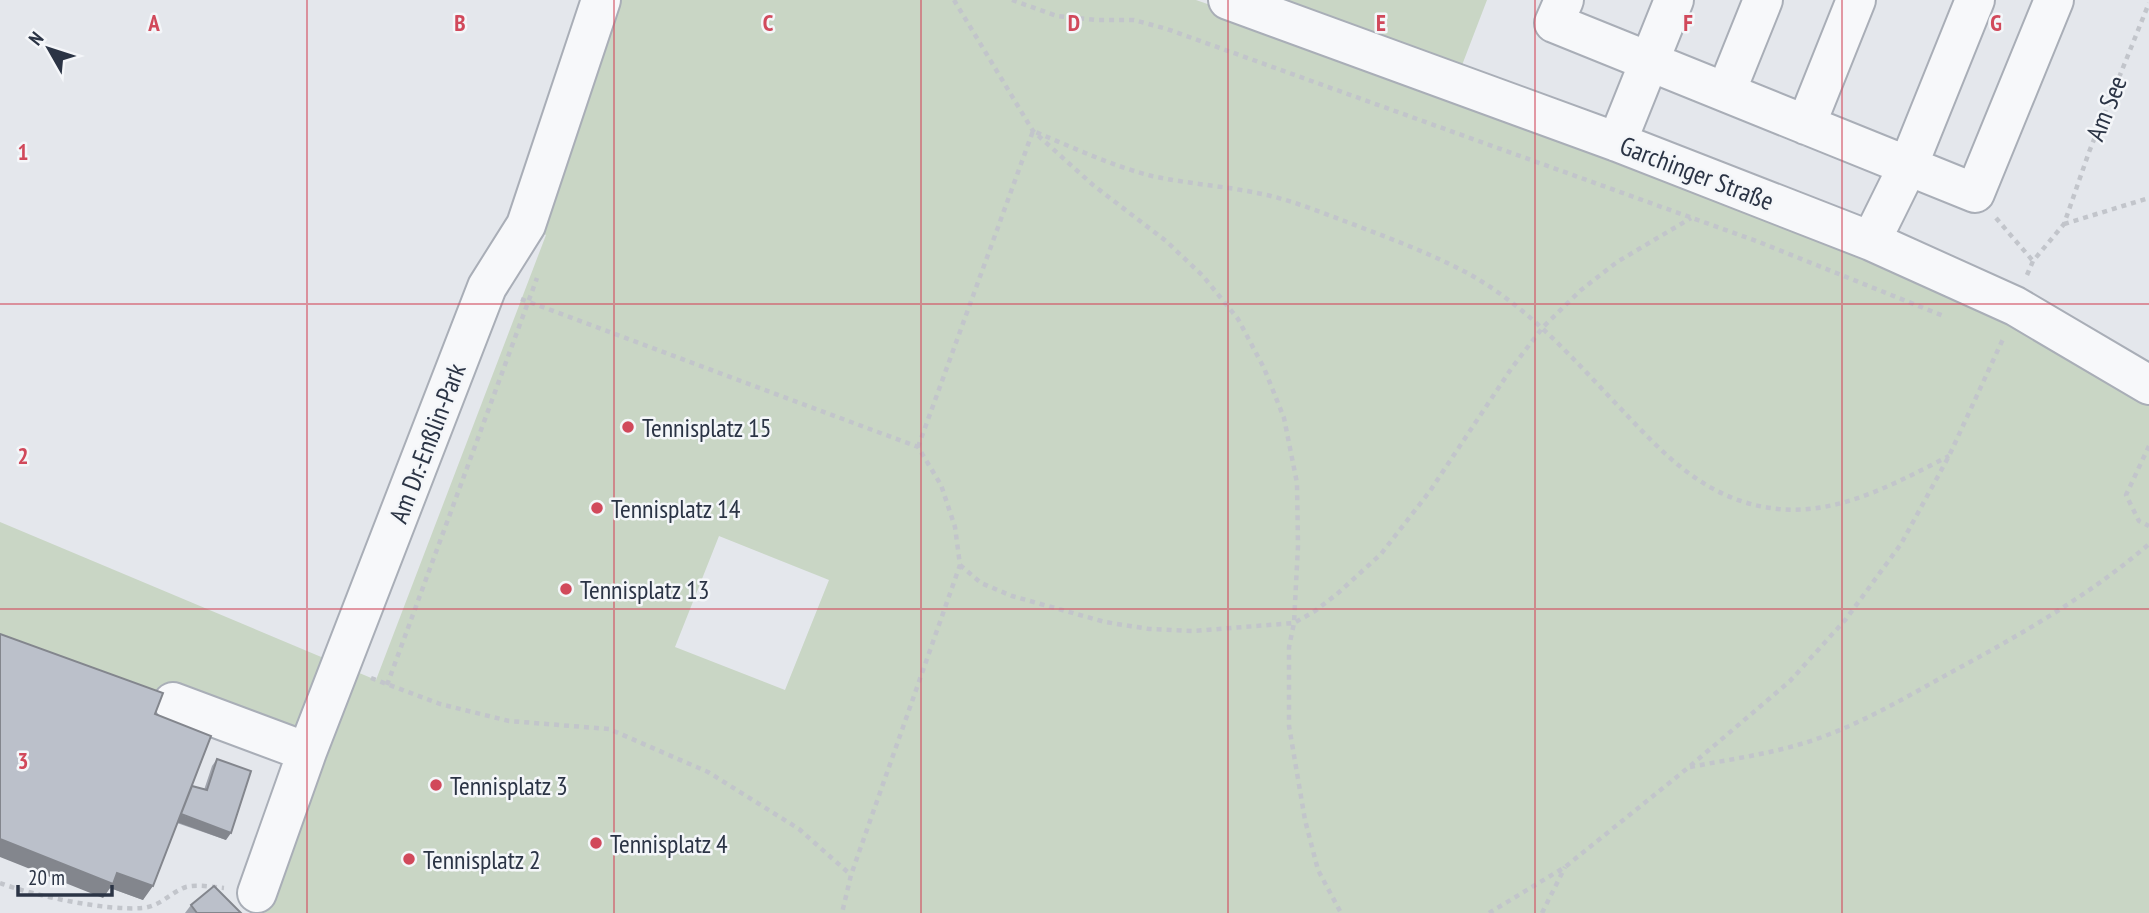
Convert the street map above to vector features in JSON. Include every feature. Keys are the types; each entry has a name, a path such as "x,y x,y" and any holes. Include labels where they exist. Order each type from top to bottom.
{"street":[{"name":"Am Dr.-Enßlin-Park","path":"257,893 307,752 487,286 526,225 601,0"},
{"name":"Garchinger Straße","path":"1228,0 1617,142 1871,241 2015,306 2149,385"},
{"path":"1564,0 1554,23 1975,193 2054,0"},
{"path":"1617,142 1674,0"},
{"path":"1726,92 1763,0"},
{"path":"1805,125 1856,0"},
{"path":"1871,241 1908,166 1975,0"},
{"path":"173,702 307,752"}],"path":[{"path":"954,0 1033,131 1093,185 1166,241 1203,276 1238,319 1258,356 1284,418 1297,482 1298,546 1294,622 1289,647 1289,726 1304,820 1318,870 1340,913"},
{"path":"1012,0 1057,16 1134,20 1167,29 1691,218 1951,319"},
{"name":"Am See","path":"2064,223 2089,152 2149,2"},
{"path":"1033,131 1152,176 1264,194 1307,208 1427,253 1471,275 1514,303 1543,327 1664,454 1699,481 1744,502 1791,511 1833,506 1879,491 1950,456"},
{"path":"918,447 1033,131"},
{"path":"1975,193 2032,261"},
{"path":"2023,286 2032,261 2064,223 2149,198"},
{"path":"960,565 981,583 1012,596 1105,622 1149,629 1193,631 1294,622 1315,611 1337,594 1381,554 1417,509 1511,369 1543,327 1581,290 1618,262 1691,218"},
{"path":"387,685 541,267"},
{"path":"487,286 918,447 941,485 955,527 960,565 851,875 842,913"},
{"path":"1489,913 1565,867 1689,767 1790,681 1846,619 1901,544 1950,456 2007,327"},
{"path":"2003,339 2014,345"},
{"path":"2149,446 2126,495 2139,521 2149,526"},
{"path":"1689,767 1774,752 1829,734 1887,708 2007,642 2126,564 2149,544"},
{"path":"376,681 440,704 509,721 609,729 708,772 799,829 851,875"},
{"path":"1542,913 1565,867"},
{"path":"0,883 25,892 103,905 144,908 165,901 186,887 207,886 257,893"}],"green space":[{"path":"606,0 1196,0 1553,125 1970,300 2149,402 2149,913 258,913 257,893 307,752 0,634 0,522 376,680 546,235 526,225","holes":["719,536 829,580 785,690 675,647"]},
{"path":"1259,0 1487,0 1459,73"}],"building":[{"path":"0,634 163,693 155,714 211,736 153,886 117,873 113,884 0,839"},
{"path":"217,759 251,771 231,833 181,814 192,786 207,790"},
{"path":"214,886 241,913 197,913 191,905"}],"place":[{"name":"Tennisplatz 15","path":"628,427"},
{"name":"Tennisplatz 14","path":"597,508"},
{"name":"Tennisplatz 13","path":"566,589"},
{"name":"Tennisplatz 3","path":"436,785"},
{"name":"Tennisplatz 4","path":"596,843"},
{"name":"Tennisplatz 2","path":"409,859"}]}
